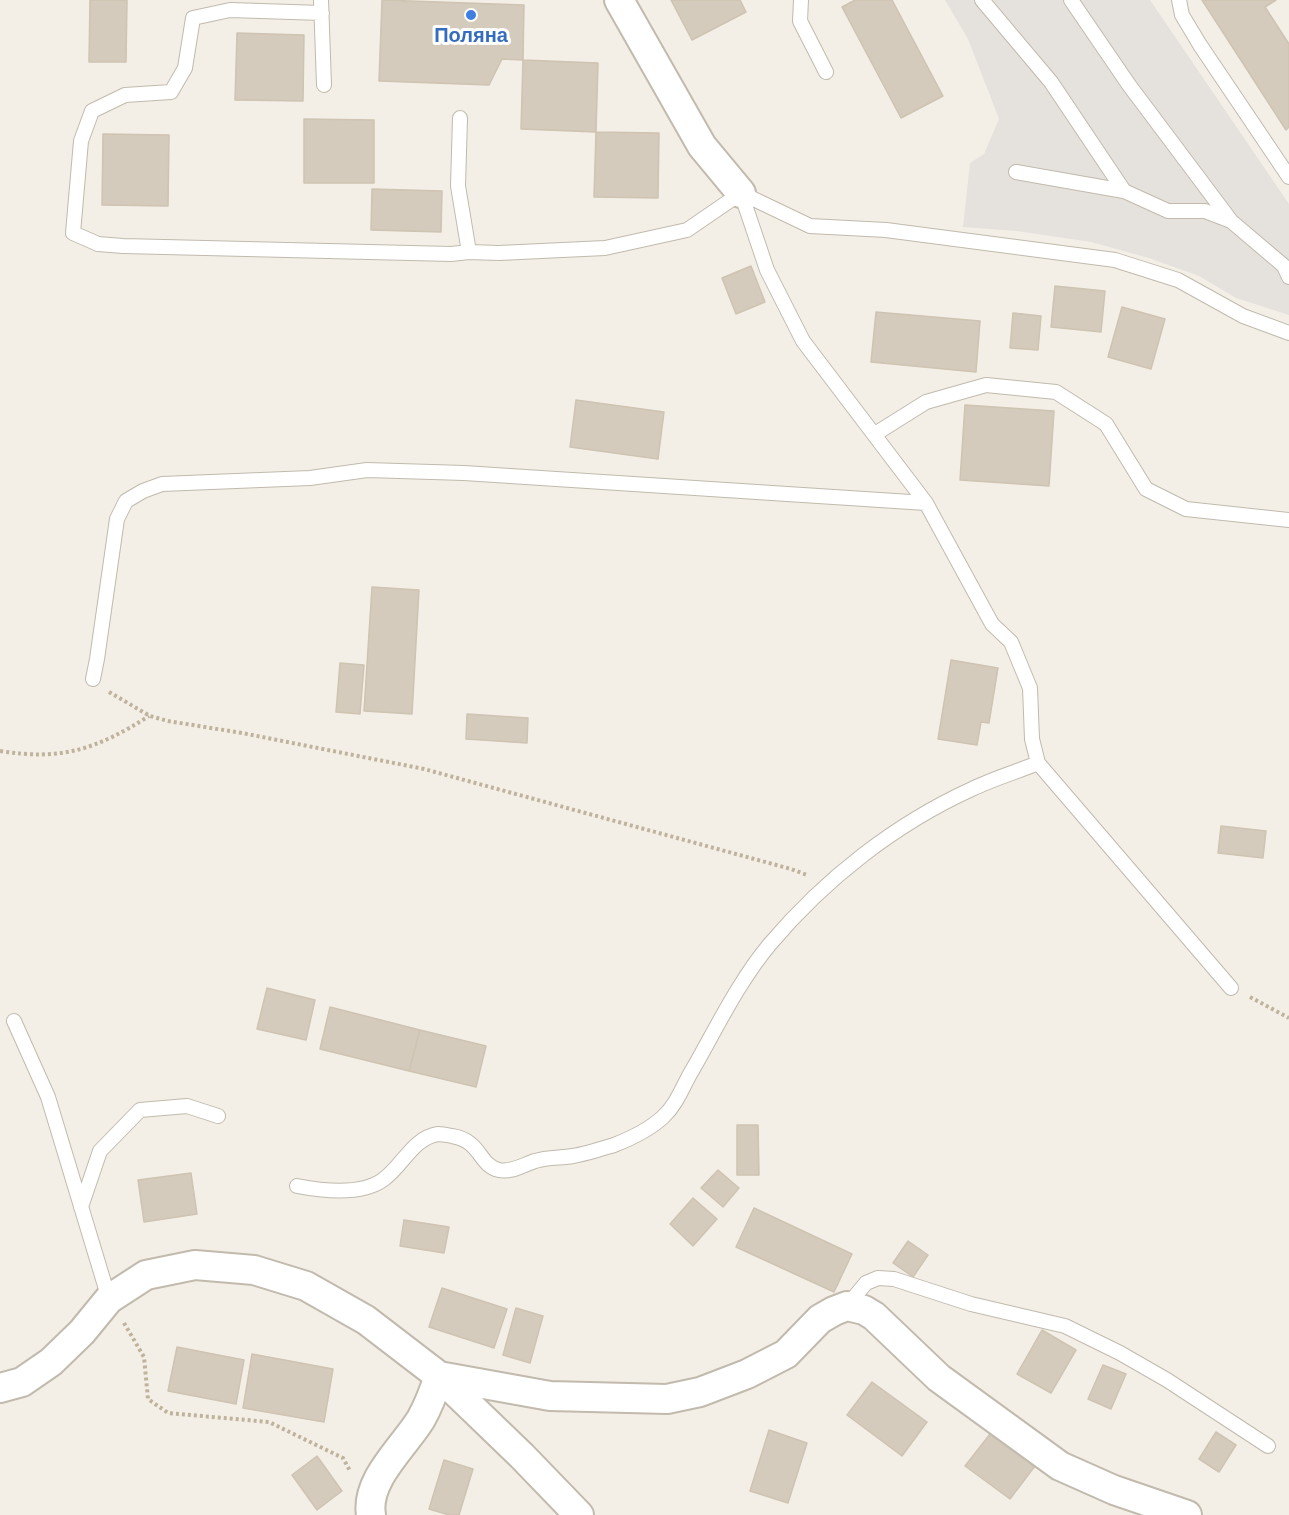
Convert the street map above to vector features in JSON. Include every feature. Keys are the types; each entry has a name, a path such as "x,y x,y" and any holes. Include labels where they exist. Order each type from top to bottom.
{"street":[{"path":"619,0 702,146 741,193"},
{"path":"0,1388 22,1382 51,1362 82,1332 109,1299 146,1275 195,1265 254,1270 306,1286 366,1320 439,1376 579,1515"},
{"path":"439,1376 550,1396 667,1399 700,1392 747,1374 786,1354 820,1319 847,1306 864,1310 874,1316 939,1378 1060,1466 1114,1490 1187,1515"},
{"path":"370,1511 381,1472 422,1417 431,1400 439,1376"}],"lane":[{"path":"801,0 800,21 826,72"},
{"path":"982,0 1051,82 1124,191"},
{"path":"1071,0 1129,85 1231,221 1284,266 1289,277"},
{"path":"1179,0 1182,15 1200,45 1289,177"},
{"path":"324,85 322,7 230,10 193,18 185,68 171,92 125,95 92,111 81,141 73,233 98,244 123,246 451,254 605,248 687,230 741,193"},
{"path":"460,118 458,186 469,252"},
{"path":"1016,172 1124,191 1168,211 1205,211 1231,221"},
{"path":"741,193 810,226 886,230 1114,260 1178,280 1243,316 1289,333"},
{"path":"741,193 767,270 803,341 926,503 992,624 1011,642 1030,688 1032,739 1038,763 1231,988"},
{"path":"875,434 926,402 986,385 1056,392 1106,424 1146,489 1186,509 1289,520"},
{"path":"93,679 98,659 117,519 126,501 143,490 162,484 310,478 367,470 464,473 926,503"},
{"path":"297,1186 337,1191 369,1187 384,1179 424,1138 440,1134 461,1137 474,1145 489,1166 501,1171 538,1160 575,1156 612,1146 648,1129 677,1102 684,1083 739,987 768,946 828,883 866,852 945,802 1038,763"},
{"path":"14,1021 48,1096 109,1299"},
{"path":"81,1207 100,1151 140,1110 187,1106 218,1116"},
{"path":"847,1306 866,1283 878,1278 894,1279 971,1304 1065,1326 1148,1369 1268,1446"}],"path":[{"path":"93,679 123,701 150,716 168,721 242,733 424,769 791,869 828,883"},
{"path":"0,751 26,755 81,751 103,743 150,716"},
{"path":"1231,988 1289,1018"},
{"path":"109,1299 144,1357 148,1399 168,1413 269,1422 343,1458 370,1511"}],"shaded area":[{"path":"945,0 1150,0 1289,204 1289,315 1236,298 1199,276 1149,258 1091,242 1017,231 963,227 970,163 984,154 999,119 968,39"}],"building":[{"path":"90,0 127,0 126,62 89,62"},
{"path":"382,0 524,5 523,60 502,59 489,85 379,81"},
{"path":"671,0 740,0 746,12 692,40"},
{"path":"855,0 892,0 943,96 901,118 842,7"},
{"path":"1202,0 1276,0 1265,7 1289,44 1289,127 1286,130"},
{"path":"237,33 304,35 303,101 235,100"},
{"path":"523,60 598,63 596,132 521,129"},
{"path":"304,119 374,120 374,183 304,183"},
{"path":"596,132 659,133 658,198 594,197"},
{"path":"103,134 169,135 168,206 102,205"},
{"path":"372,189 442,191 441,232 371,230"},
{"path":"751,266 765,302 736,314 722,278"},
{"path":"1055,286 1105,291 1101,332 1051,327"},
{"path":"1122,307 1165,319 1151,369 1108,357"},
{"path":"876,312 980,321 976,372 871,362"},
{"path":"1013,313 1041,316 1038,350 1010,348"},
{"path":"576,400 664,412 658,459 570,447"},
{"path":"965,405 1054,411 1049,486 960,480"},
{"path":"372,587 419,590 412,714 364,711"},
{"path":"951,660 998,668 989,723 981,722 977,745 938,739"},
{"path":"340,663 364,665 360,714 336,712"},
{"path":"467,714 528,718 527,743 466,739"},
{"path":"1221,826 1266,831 1263,858 1218,853"},
{"path":"267,988 315,1000 306,1040 257,1029"},
{"path":"330,1007 420,1030 409,1071 320,1049"},
{"path":"420,1030 486,1046 476,1087 409,1071"},
{"path":"737,1125 758,1125 759,1175 737,1175"},
{"path":"718,1170 739,1188 723,1207 701,1188"},
{"path":"191,1173 197,1214 144,1222 138,1180"},
{"path":"693,1198 717,1219 693,1246 670,1224"},
{"path":"754,1208 852,1254 834,1292 736,1247"},
{"path":"404,1220 449,1227 444,1253 400,1246"},
{"path":"908,1241 928,1255 913,1277 893,1263"},
{"path":"442,1288 507,1309 494,1348 429,1327"},
{"path":"516,1308 543,1316 530,1363 503,1355"},
{"path":"1042,1330 1076,1350 1051,1393 1017,1374"},
{"path":"177,1347 244,1360 236,1404 168,1391"},
{"path":"252,1354 333,1369 324,1422 243,1408"},
{"path":"1103,1365 1126,1374 1111,1409 1088,1399"},
{"path":"872,1382 927,1422 902,1456 847,1415"},
{"path":"994,1429 1038,1462 1010,1499 965,1466"},
{"path":"769,1430 807,1443 788,1503 750,1491"},
{"path":"1216,1432 1236,1445 1219,1472 1199,1459"},
{"path":"317,1456 342,1491 317,1510 292,1475"},
{"path":"444,1460 473,1469 459,1515 449,1515 429,1509"}],"place":[{"name":"Поляна","path":"471,15"}]}
